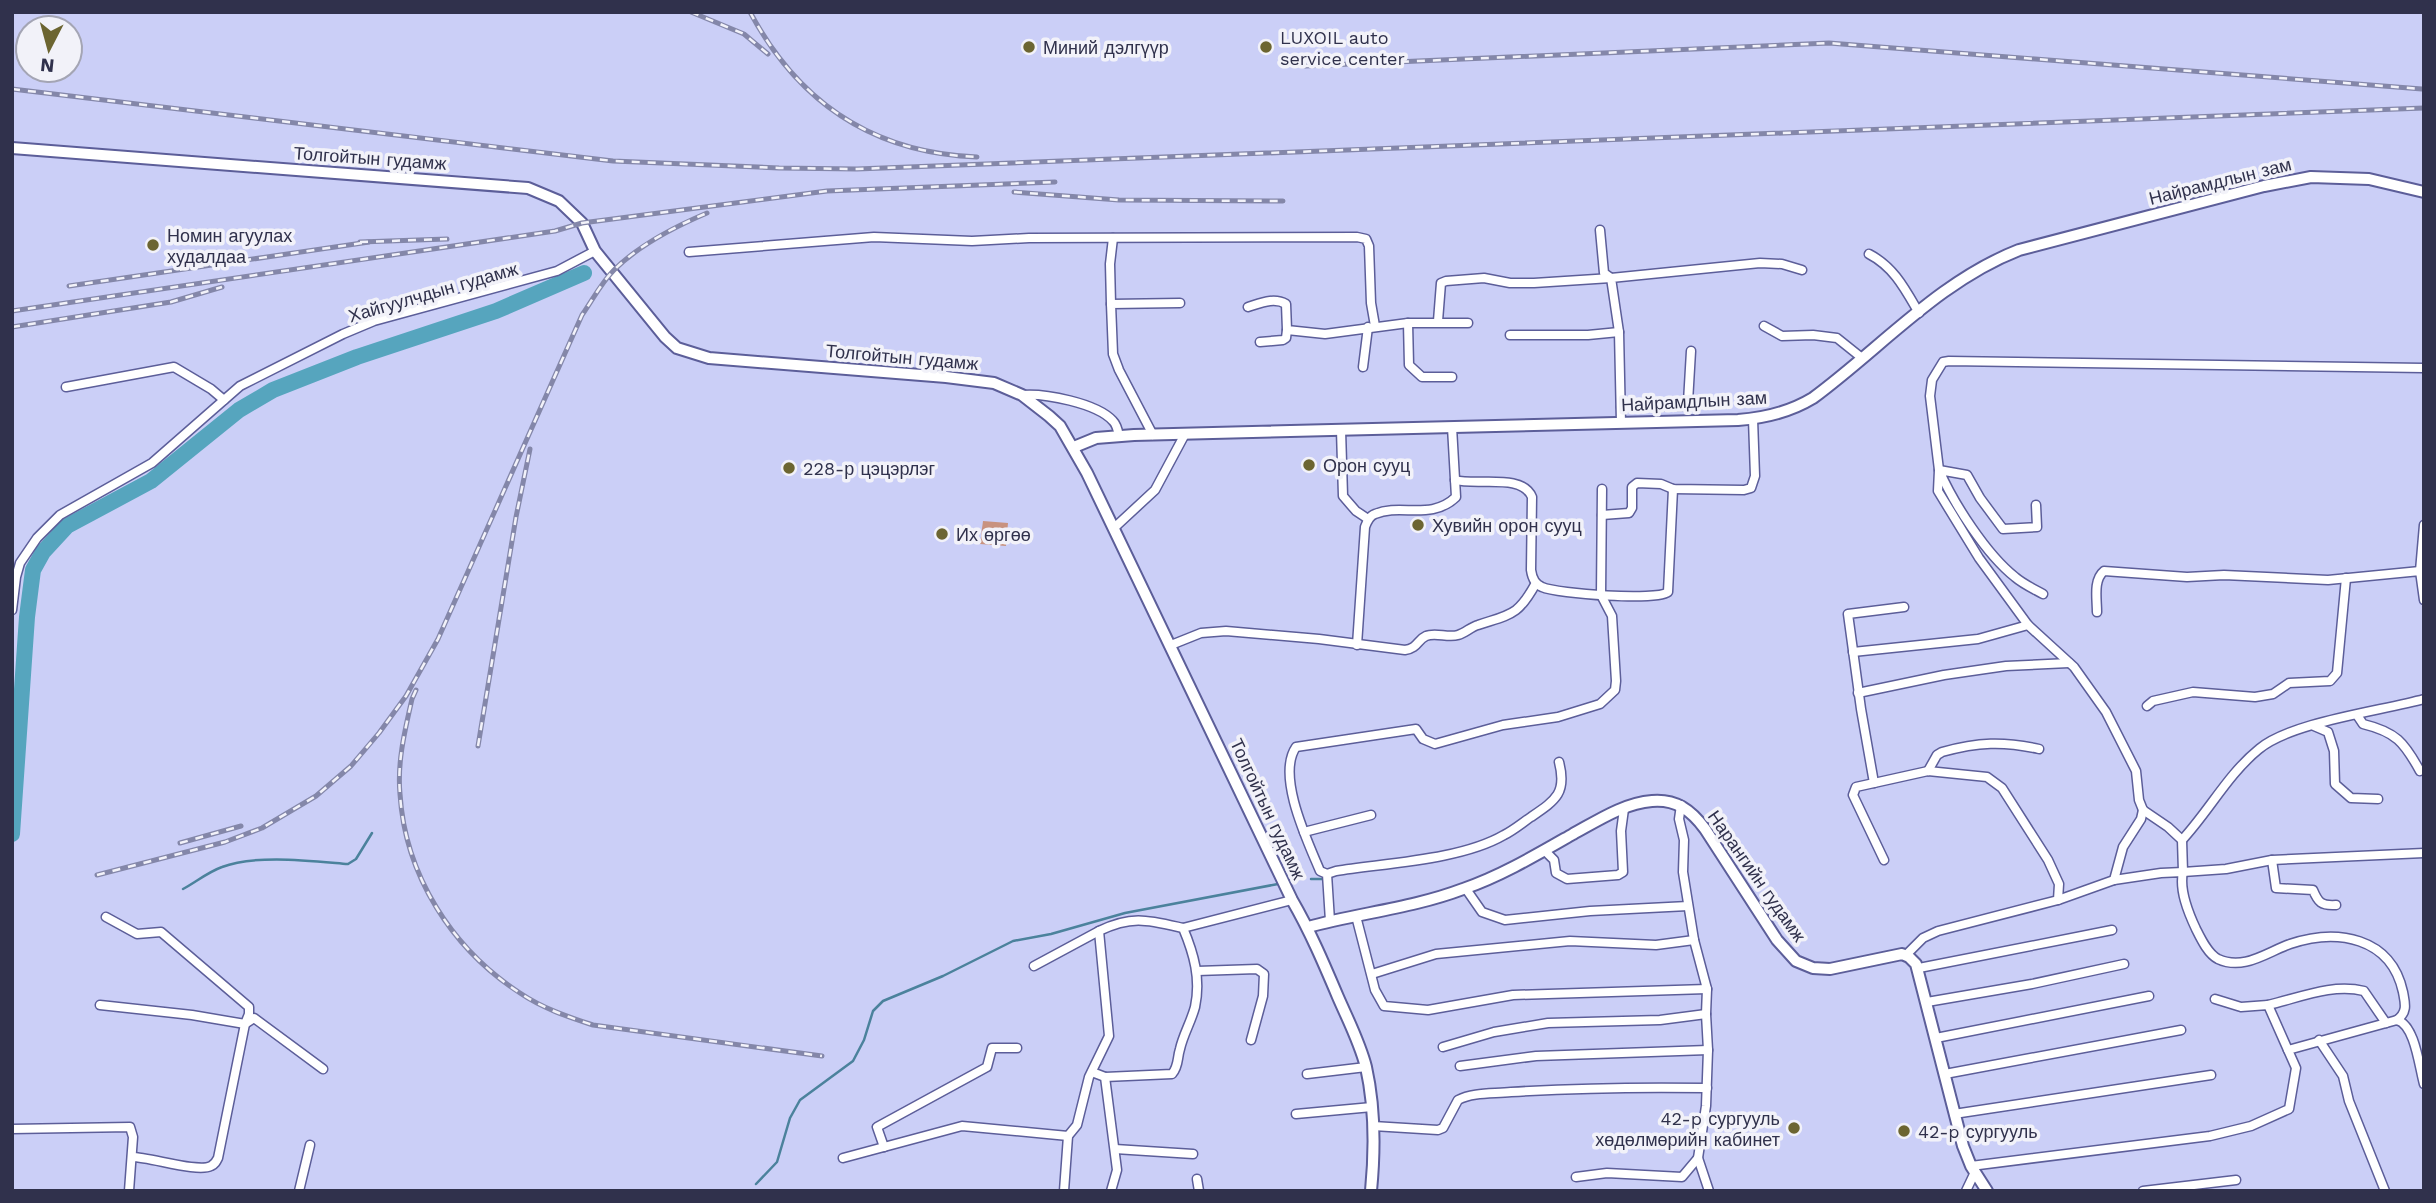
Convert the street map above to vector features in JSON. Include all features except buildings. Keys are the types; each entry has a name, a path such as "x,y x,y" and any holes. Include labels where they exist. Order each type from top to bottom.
{"main road":[{"name":"Толгойтын гудамж","path":"12,148 528,188 559,201 582,223 595,251 677,348 694,355 958,378 994,383 1022,395 1060,426 1074,447 1292,900 1308,927 1366,1067 1373,1126 1371,1191"},
{"name":"Найрамдлын зам","path":"1074,447 1096,439 1119,436 1753,419 1784,412 1803,404 1972,272 2019,250 2264,186 2311,177 2369,179 2424,192"},
{"name":"Нарангийн гудамж","path":"1308,927 1418,904 1466,889 1624,808 1651,801 1668,801 1681,805 1698,820 1783,948 1796,961 1813,968 1830,969 1889,955 1906,955"},
{"path":"1906,955 1919,968 1963,1146 1987,1191"}],"street":[{"path":"1600,230 1604,273 1611,278 1619,332 1621,423"},
{"path":"689,252 874,237 972,241 1029,238 1357,237 1366,239 1369,246 1372,326 1363,367"},
{"path":"1113,238 1110,264 1113,354 1153,435"},
{"name":"Хайгуулчдын гудамж","path":"12,610 20,563 37,538 60,515 152,463 240,386 374,321 557,271 595,251"},
{"path":"1869,254 1893,272 1919,313"},
{"path":"1438,321 1439,288 1441,283 1446,281 1484,278 1510,283 1535,283 1760,263 1782,264 1802,270"},
{"path":"1248,307 1270,300 1286,304 1286,338 1260,342"},
{"path":"1111,303 1180,303"},
{"path":"1408,323 1409,365 1422,377 1452,377"},
{"path":"1287,330 1325,334 1408,323 1468,323"},
{"path":"1764,326 1782,336 1837,338 1862,358"},
{"path":"1510,335 1588,335 1619,332"},
{"path":"1621,407 1682,406 1688,402 1691,351"},
{"path":"2182,841 2168,827 2143,810 2139,800 2136,771 2106,712 2074,667 2028,625 1979,558 1942,499 1937,484 1939,470 1930,396 1932,380 1943,362 1949,361 2424,368"},
{"path":"66,387 174,367 224,400"},
{"path":"1022,395 1049,395 1105,414 1116,426 1119,436"},
{"path":"1602,515 1629,513 1632,508 1632,487 1635,483 1661,484 1673,489 1751,488 1755,476 1753,419"},
{"path":"1357,645 1365,527 1368,519 1374,514 1385,512 1439,508 1456,497 1452,427"},
{"path":"1342,430 1343,496 1356,511 1368,519"},
{"path":"1114,527 1155,490 1185,434"},
{"path":"1939,470 1967,475 2003,529 2037,527 2036,505"},
{"path":"1939,470 1947,488 1993,557 2017,580 2043,594"},
{"path":"1455,480 1522,484 1532,497 1531,569 1536,583 1546,588 1601,595 1659,596 1668,592 1673,489"},
{"path":"1559,762 1563,780 1559,794 1545,808 1503,836 1426,858 1327,874 1320,871 1304,832 1290,777 1291,754 1296,747 1416,729 1423,739 1435,744 1503,725 1558,717 1600,704 1615,690 1616,681 1612,616 1601,595 1602,489"},
{"path":"2424,525 2420,571 2424,600"},
{"path":"2097,612 2097,584 2104,570 2187,577 2224,575 2328,580 2420,571"},
{"path":"2147,706 2153,701 2193,692 2255,697 2273,694 2289,683 2330,681 2337,673 2346,578"},
{"path":"1171,645 1201,633 1226,631 1412,649 1423,637 1459,635 1473,626 1519,610 1536,583"},
{"path":"1874,783 1858,693 1848,614 1904,607"},
{"path":"1853,652 1978,639 2028,625"},
{"path":"1858,693 2006,666 2069,663"},
{"path":"2288,1050 2397,1020 2404,1015 2406,1009 2395,968 2377,950 2352,938 2293,943 2260,958 2237,962 2213,956 2192,920 2183,893 2182,841 2242,764 2261,747 2288,732 2424,699"},
{"path":"2357,715 2363,724 2380,728 2398,737 2420,771"},
{"path":"2313,726 2328,732 2333,751 2335,784 2351,798 2378,799"},
{"path":"1928,771 1937,755 1984,742 2039,749"},
{"path":"1884,860 1853,796 1856,787 1928,771 1987,777 2002,788 2048,860 2059,884 2058,900"},
{"path":"1681,805 1679,820 1684,841 1683,872 1694,940 1707,989 1709,1050 1699,1158 1710,1191"},
{"path":"1544,850 1555,860 1556,873 1567,879 1618,875 1623,872 1621,831 1624,808"},
{"path":"2114,880 2123,847 2141,819 2143,810"},
{"path":"1304,832 1371,815"},
{"path":"1906,955 1923,938 1938,931 2058,900 2114,880 2161,873 2226,869 2272,860 2424,853"},
{"path":"2272,860 2276,888 2313,890 2322,905 2336,905"},
{"path":"1327,874 1330,921"},
{"path":"1466,889 1482,912 1505,920 1590,911 1688,906"},
{"path":"1034,965 1116,923 1132,919 1183,928 1292,900"},
{"path":"1356,916 1375,990 1384,1006 1428,1010 1513,995 1707,989"},
{"path":"106,917 137,934 160,932 249,1007 218,1158 214,1164 208,1168 196,1167 132,1157"},
{"path":"1092,1072 1105,1077 1172,1074 1177,1068 1180,1049 1195,1007 1197,971 1193,951 1183,928"},
{"path":"1919,968 2112,930"},
{"path":"1064,1191 1068,1136 1077,1125 1092,1072 1110,1036 1099,931"},
{"path":"1372,974 1436,954 1570,941 1656,945 1694,940"},
{"path":"1927,1002 2032,984 2124,964"},
{"path":"1197,971 1257,969 1264,974 1263,996 1251,1040"},
{"path":"2214,999 2241,1007 2268,1005 2324,991 2355,989 2364,991 2386,1023"},
{"path":"1936,1038 2149,996"},
{"path":"100,1005 245,1024 254,1018 323,1069"},
{"path":"1966,1191 1973,1169 2210,1136 2251,1126 2289,1109 2297,1068 2268,1005"},
{"path":"1443,1047 1494,1032 1548,1023 1660,1020 1706,1014"},
{"path":"2397,1020 2405,1023 2411,1032 2424,1084"},
{"path":"1945,1074 2181,1030"},
{"path":"2319,1040 2343,1076 2349,1101 2385,1191"},
{"path":"884,1147 877,1127 987,1067 992,1048 1017,1048"},
{"path":"1460,1066 1536,1056 1709,1050"},
{"path":"1307,1074 1366,1067"},
{"path":"1954,1114 2211,1075"},
{"path":"1105,1077 1117,1170 1111,1191"},
{"path":"1373,1126 1438,1130 1443,1128 1458,1100 1474,1095 1642,1087 1707,1088"},
{"path":"1296,1114 1372,1107"},
{"path":"843,1158 962,1126 1068,1136"},
{"path":"12,1129 130,1127 133,1137 129,1191"},
{"path":"299,1191 310,1145"},
{"path":"1115,1149 1193,1154"},
{"path":"1576,1177 1607,1173 1682,1177 1699,1158"},
{"path":"1197,1179 1199,1191"},
{"path":"2143,1191 2236,1180"}],"shaded area":[{"path":"983,521 1008,523 1006,546 980,544"}],"waterway":[{"path":"12,834 27,617 33,570 43,552 67,526 151,481 239,410 273,390 357,357 496,311 584,273"},
{"path":"183,889 217,869 236,863 284,860 348,864 356,859 372,833"},
{"path":"1311,879 1322,879"},
{"path":"756,1184 777,1162 790,1118 800,1100 853,1061 864,1040 873,1011 883,1001 943,976 1013,941 1051,934 1125,913 1278,884"}],"railway":[{"path":"691,12 744,34 768,54"},
{"path":"750,12 769,44 791,72 815,96 842,117 872,133 904,145 939,153 977,157"},
{"path":"1305,66 1829,43 2422,89"},
{"path":"12,89 613,161 857,169 2424,108"},
{"path":"12,311 555,231 582,223 827,191 1055,182"},
{"path":"1014,192 1119,200 1283,201"},
{"path":"97,875 225,842 262,828 316,796 351,766 406,696 438,639 582,315 605,281 624,261 658,237 707,213"},
{"path":"360,242 447,239"},
{"path":"69,286 369,242"},
{"path":"12,327 171,302 222,287"},
{"path":"478,746 530,449"},
{"path":"416,690 402,746 400,794 404,824 422,881 453,932 473,955 496,975 537,1003 593,1025 822,1056"},
{"path":"180,843 241,826"}],"place":[{"name":"Миний дэлгүүр","path":"1029,47"},
{"name":"LUXOIL auto service center","path":"1266,47"},
{"name":"Номин агуулах худалдаа","path":"153,245"},
{"name":"Орон сууц","path":"1309,465"},
{"name":"228-р цэцэрлэг","path":"789,468"},
{"name":"Хувийн орон сууц","path":"1418,525"},
{"name":"Их өргөө","path":"942,534"},
{"name":"42-p сургууль хөдөлмөрийн кабинет","path":"1794,1128"},
{"name":"42-p сургууль","path":"1904,1131"}]}
